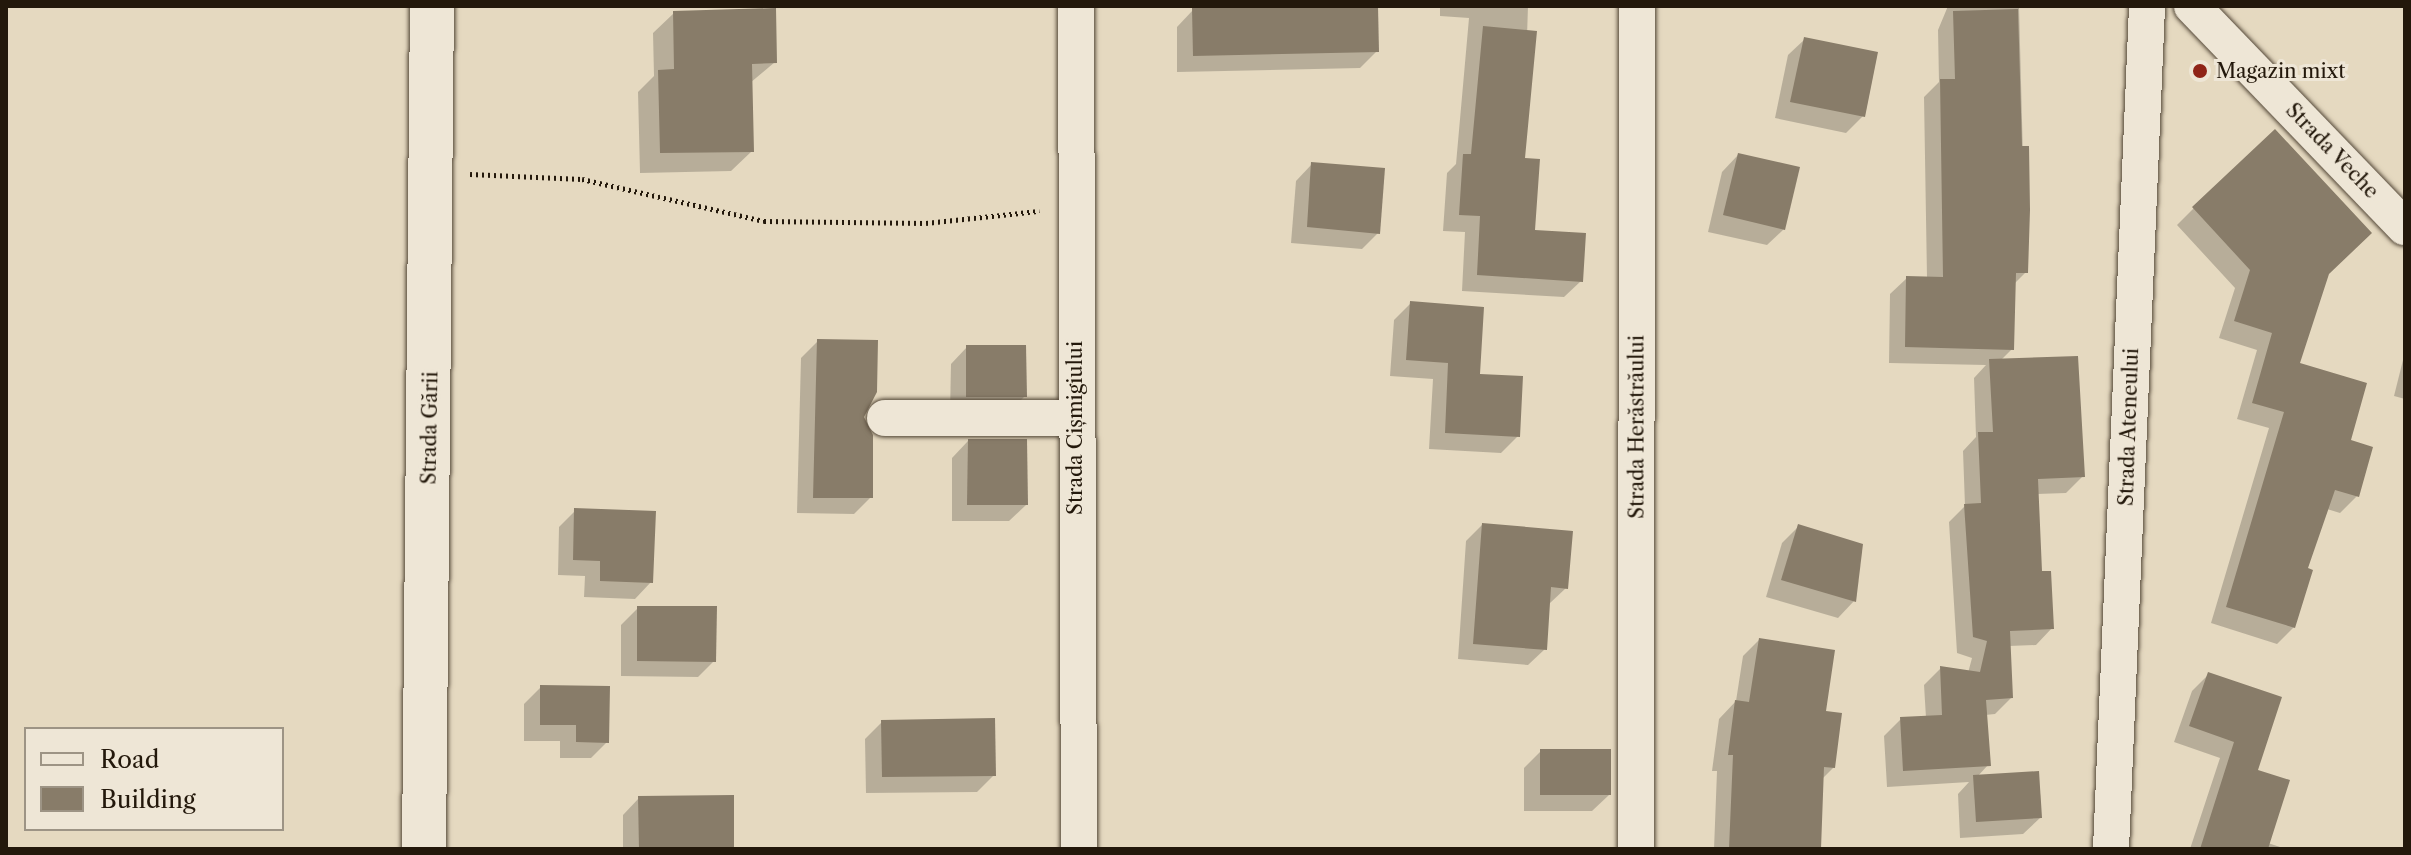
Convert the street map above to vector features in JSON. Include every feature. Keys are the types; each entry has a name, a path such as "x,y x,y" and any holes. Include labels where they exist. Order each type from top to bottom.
{"main road":[{"name":"Strada Gării","path":"424,849 433,172 432,6"}],"street":[{"name":"Strada Cișmigiului","path":"1076,6 1074,418 1079,849"},
{"name":"Strada Herăstrăului","path":"1636,849 1637,6"},
{"name":"Strada Ateneului","path":"2111,849 2147,6"},
{"name":"Strada Veche","path":"2192,6 2405,227"},
{"path":"885,418 1074,418"}],"path":[{"path":"433,172 582,179 764,221 926,223 1075,207"}],"building":[{"path":"1378,6 1379,52 1193,56 1192,8"},
{"path":"776,8 777,63 752,64 754,152 660,153 658,70 674,69 673,11"},
{"path":"2018,9 2022,146 2029,146 2030,210 2028,273 2016,273 2014,350 1905,347 1906,276 1943,277 1940,79 1955,79 1953,11"},
{"path":"1483,26 1537,31 1525,158 1540,159 1535,230 1586,233 1583,282 1477,275 1480,216 1459,215 1463,154 1471,154"},
{"path":"1804,37 1878,52 1865,117 1790,102"},
{"path":"2275,129 2372,233 2329,274 2300,363 2367,383 2351,440 2373,447 2359,497 2335,490 2308,568 2313,570 2295,628 2226,607 2284,412 2252,403 2272,333 2234,321 2250,270 2192,207"},
{"path":"1738,153 1800,167 1785,230 1723,215"},
{"path":"1311,162 1385,168 1380,234 1307,227"},
{"path":"1410,301 1484,307 1480,374 1523,376 1520,437 1445,433 1448,363 1406,360"},
{"path":"817,339 878,340 877,392 864,417 873,435 873,498 813,498"},
{"path":"966,345 1026,345 1027,397 966,397"},
{"path":"2078,356 2085,477 2038,479 2042,571 2051,571 2054,629 2010,631 2013,698 1986,700 1991,766 1903,771 1900,717 1942,715 1940,666 1980,672 1987,641 1973,637 1964,504 1981,503 1978,432 1993,432 1989,359"},
{"path":"968,439 1027,439 1028,505 967,505"},
{"path":"574,508 656,511 653,583 600,581 600,561 573,560"},
{"path":"1482,523 1573,531 1568,589 1551,587 1547,650 1473,644"},
{"path":"1798,524 1863,544 1856,602 1781,580"},
{"path":"637,606 717,606 716,662 637,661"},
{"path":"1759,638 1835,650 1826,711 1842,713 1835,768 1824,767 1821,849 1729,849 1733,755 1728,755 1735,700 1749,702"},
{"path":"2208,672 2282,697 2258,770 2290,780 2268,849 2200,849 2234,742 2189,726"},
{"path":"540,685 610,686 609,743 576,742 576,725 540,725"},
{"path":"995,718 996,776 882,777 881,720"},
{"path":"1540,749 1611,749 1611,795 1540,795"},
{"path":"2039,771 2042,818 1976,822 1973,775"},
{"path":"734,795 734,848 639,849 638,796"}],"place":[{"name":"Magazin mixt","path":"2200,71"}]}
